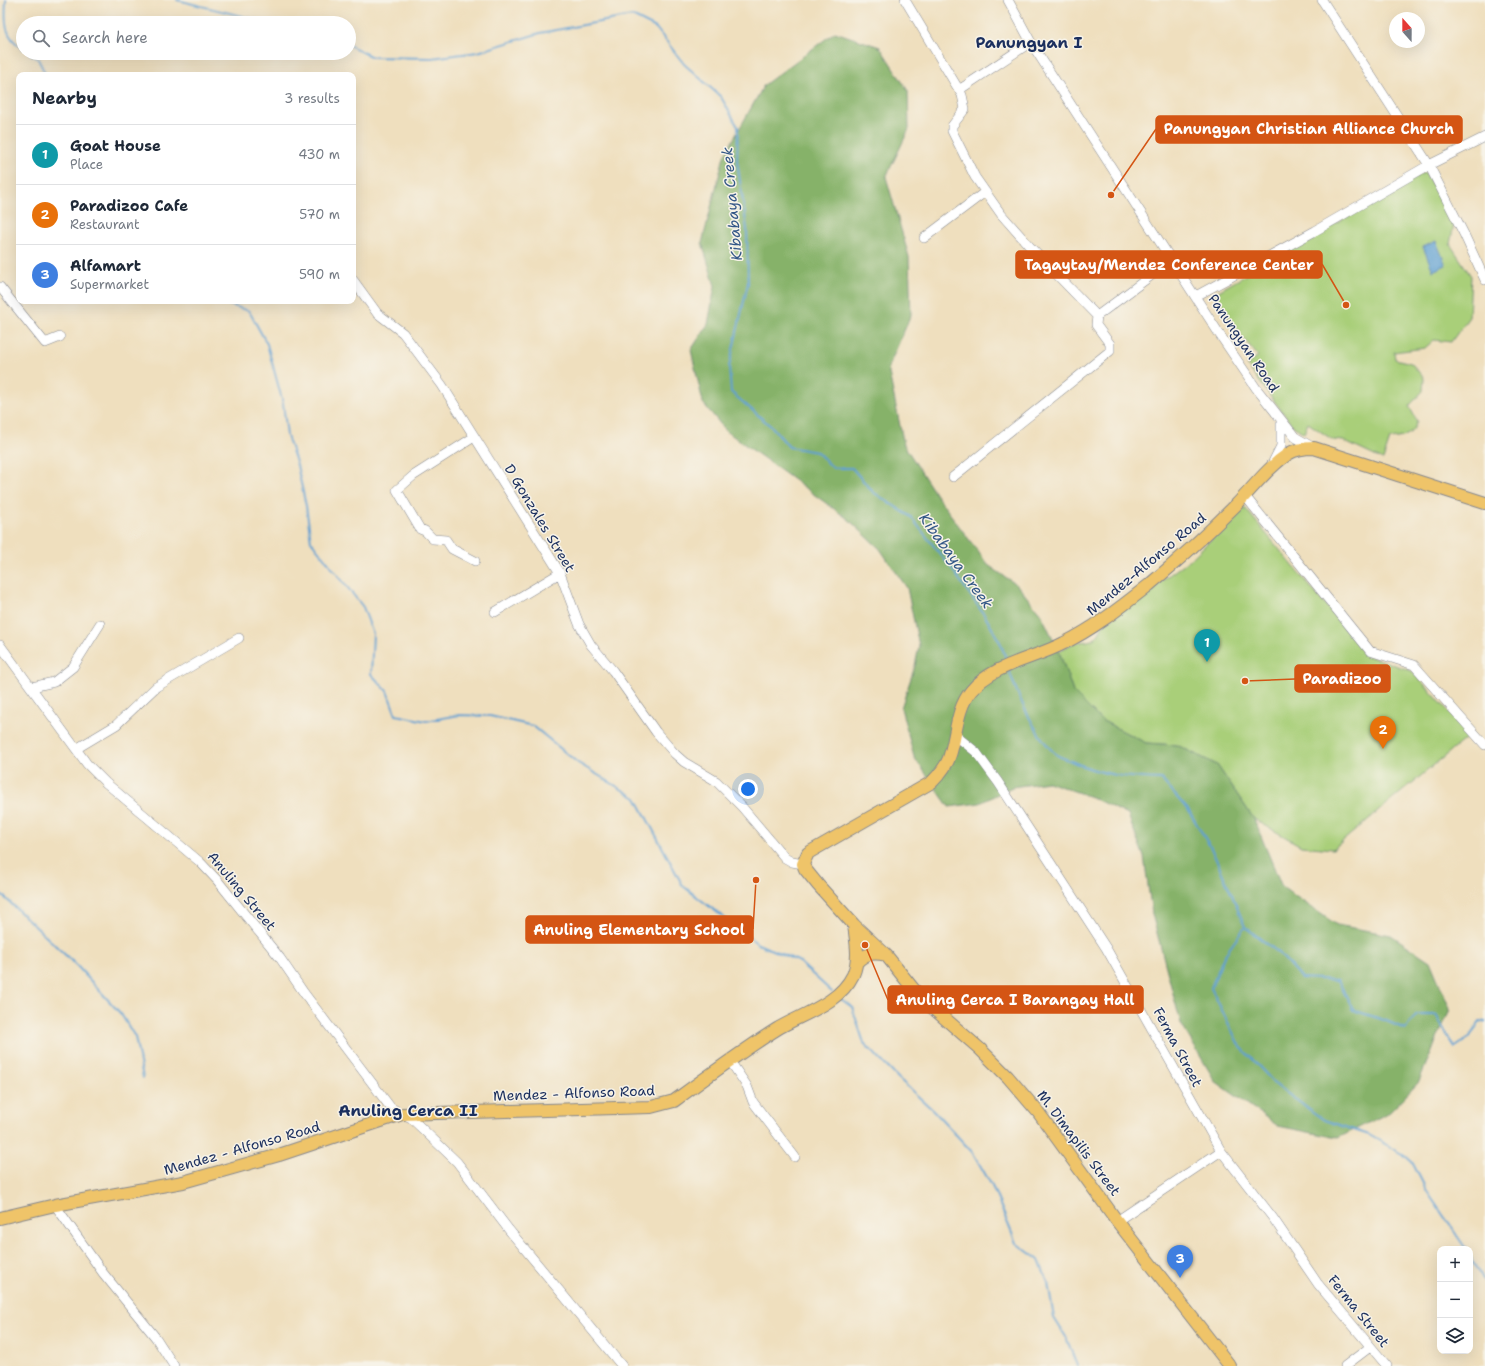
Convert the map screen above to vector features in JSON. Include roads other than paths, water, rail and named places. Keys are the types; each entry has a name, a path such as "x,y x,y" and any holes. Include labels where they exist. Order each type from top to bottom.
{"main road":[{"name":"Mendez-Alfonso Road","path":"803,864 808,853 932,782 943,771 955,736 958,718 970,692 979,684 1017,661 1043,653 1089,630 1175,562 1217,525 1271,467 1289,454 1299,449 1314,448 1485,503"},
{"path":"803,864 811,877 854,924"},
{"name":"Mendez - Alfonso Road","path":"0,1218 55,1205 184,1182 279,1155 402,1114 651,1107 674,1101 778,1029 830,1001 843,990 853,975 857,962 854,924"},
{"name":"M. Dimapilis Street","path":"854,924 886,955 919,996 980,1049 1008,1077 1038,1112 1117,1221 1230,1366"},
{"path":"857,962 862,956 871,953 886,955"}],"street":[{"path":"905,0 959,90 966,108 952,126 952,131 985,192 1001,214 1032,249 1098,316"},
{"name":"Panungyan Road","path":"1008,0 1031,42 1196,296 1220,336 1281,422 1295,438 1314,448"},
{"path":"1322,0 1429,165 1464,234 1485,280"},
{"path":"959,90 1031,42"},
{"path":"1196,296 1315,232 1429,165 1485,137"},
{"path":"924,238 985,192"},
{"path":"953,477 1110,351 1110,344 1096,325 1098,316 1172,260"},
{"name":"D Gonzales Street","path":"356,284 377,313 404,332 442,385 560,573 582,631 671,749 684,762 716,781 742,807 785,858 792,862 803,864"},
{"path":"0,287 45,343 60,337"},
{"path":"1271,467 1281,446 1281,422"},
{"path":"474,437 413,476 397,490 420,529 425,531 432,539 446,540 452,549 475,561"},
{"path":"1245,496 1370,651 1414,665 1485,745"},
{"path":"495,612 560,573"},
{"path":"32,687 54,682 73,667 100,624"},
{"path":"76,749 116,725 156,687 238,638"},
{"name":"Anuling Street","path":"0,645 87,764 106,783 200,862 218,880 280,958 304,993 391,1108 411,1118 457,1162 509,1230 622,1366"},
{"name":"Ferma Street","path":"955,736 976,752 998,782 1106,948 1221,1151 1273,1218 1318,1284 1387,1366"},
{"path":"730,1061 746,1086 753,1102 795,1157"},
{"path":"1117,1221 1221,1151"},
{"path":"55,1205 103,1273 156,1338 174,1366"},
{"path":"1345,1366 1370,1347"}],"water":[{"path":"1436,241 1446,265 1433,271 1423,247"}],"waterway":[{"path":"6,0 5,15 7,28 16,44"},
{"name":"Kibabaya Creek","path":"177,0 242,16"},
{"name":"Kibabaya Creek","path":"356,49 372,57 432,58 478,52 540,33 632,16 656,28 684,64 721,97 738,127 737,161 747,229 748,283 729,367 731,392 773,428 789,447 817,452 833,468 852,468 873,492 911,517 952,569 985,616 1001,644 1007,662"},
{"path":"38,60 44,72"},
{"path":"227,304 249,311 267,344 283,403 287,436 297,465 306,506 311,541 363,607 373,634 371,674 387,691 396,715 426,721 459,715 490,716 533,726 578,763 636,798 683,886 758,944 798,961 832,992"},
{"name":"Kibabaya Creek","path":"1009,670 1028,716 1042,738 1057,755 1082,766 1104,773 1126,777 1161,779 1189,811 1211,848 1245,927 1279,953 1301,978 1338,980 1353,1010 1384,1020 1405,1029 1417,1015 1436,1015 1454,1048 1469,1038 1480,1021 1485,1022"},
{"path":"0,893 77,966 121,1014 135,1037 143,1078"},
{"name":"Kibabaya Creek","path":"1245,927 1224,956 1211,988 1239,1045 1277,1086 1324,1120 1369,1135 1403,1154 1412,1162 1428,1193 1464,1246"},
{"path":"841,999 852,1007 864,1043 898,1078 934,1111 973,1153 992,1186 1016,1243 1039,1260 1048,1283 1054,1318 1066,1337 1077,1366"},
{"name":"Kibabaya Creek","path":"1473,1262 1485,1285"}],"place":[{"name":"Panungyan Christian Alliance Church","path":"1111,195"},
{"name":"Tagaytay/Mendez Conference Center","path":"1346,305"},
{"name":"Goat House","path":"1207,662"},
{"name":"Paradizoo","path":"1245,681"},
{"name":"Paradizoo Cafe","path":"1383,749"},
{"name":"Anuling Elementary School","path":"756,880"},
{"name":"Anuling Cerca I Barangay Hall","path":"865,945"},
{"name":"Alfamart","path":"1180,1278"}],"district":[{"name":"Panungyan I","path":"1029,42"},
{"name":"Anuling Cerca II","path":"408,1110"}]}
